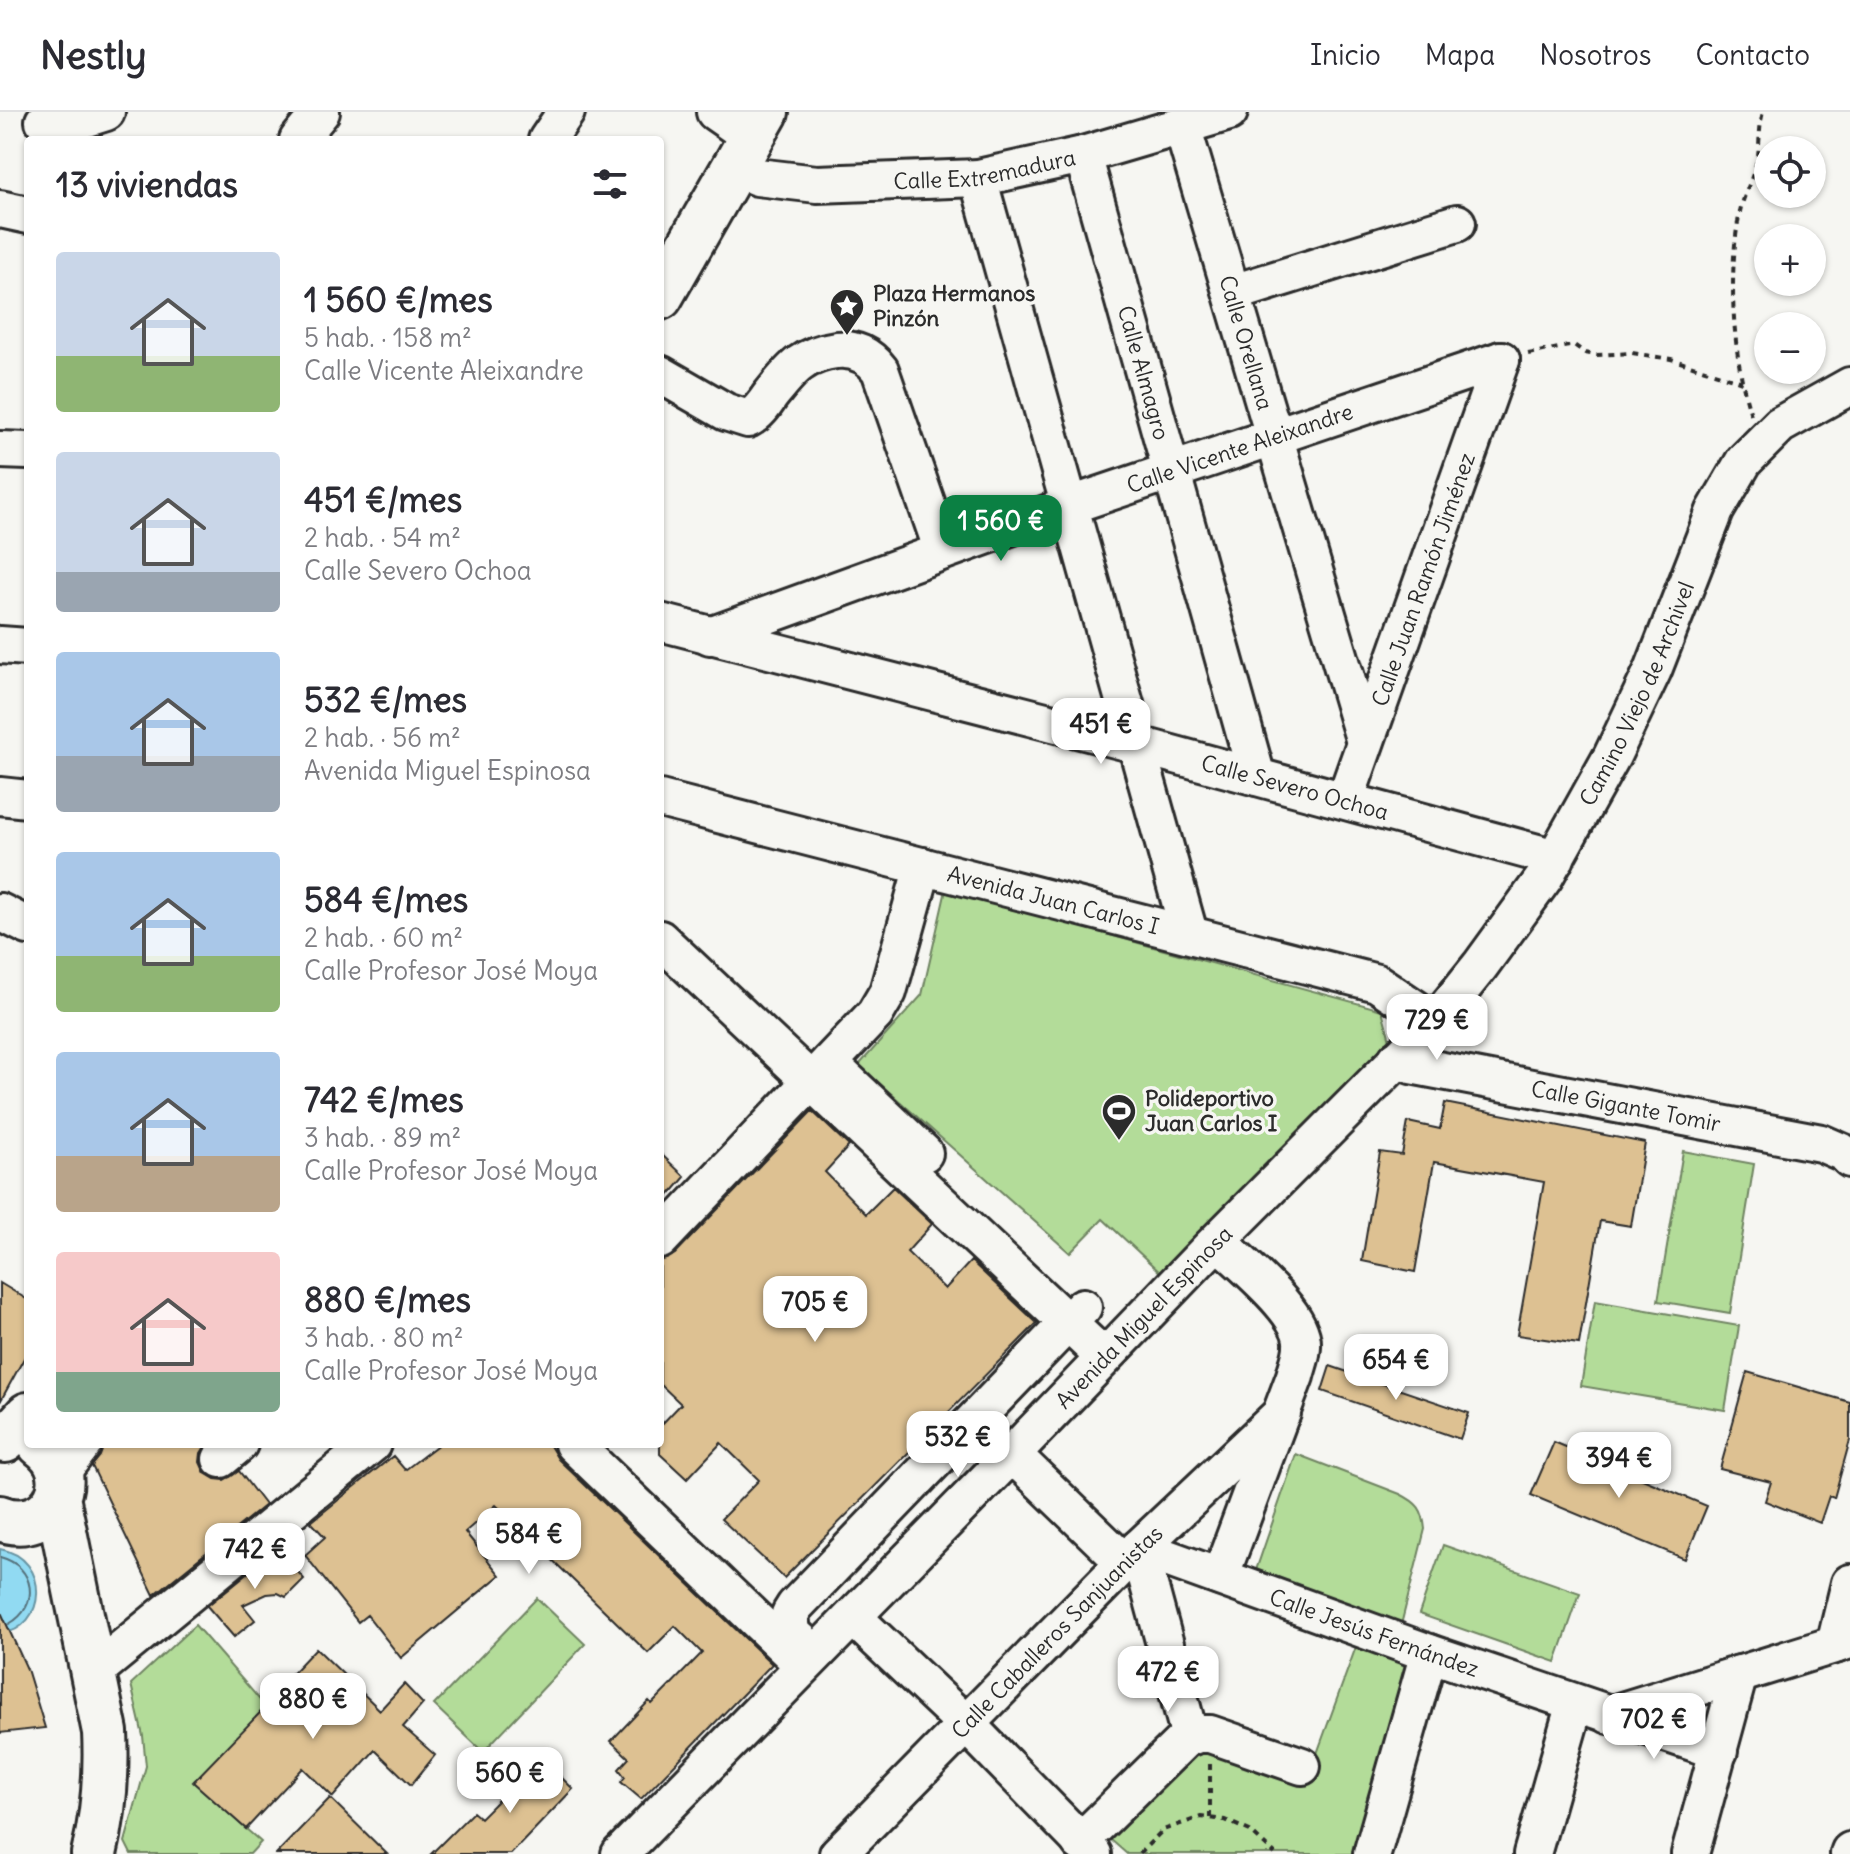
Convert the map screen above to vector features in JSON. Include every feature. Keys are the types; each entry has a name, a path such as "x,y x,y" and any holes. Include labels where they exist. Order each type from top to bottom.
{"main road":[{"path":"664,290 751,139"},
{"path":"39,1449 94,1672 105,1732 107,1768 102,1845"},
{"path":"10,1520 34,1519 46,1513 39,1449"},
{"path":"10,1520 41,1538 55,1555 74,1589"}],"street":[{"path":"44,121 87,118 106,112"},
{"path":"301,136 321,112"},
{"path":"550,136 566,112"},
{"name":"Calle Extremadura","path":"715,112 751,139 757,177 817,184 978,178 1083,155 1229,112"},
{"name":"Calle Orellana","path":"1182,126 1365,742"},
{"name":"Calle Almagro","path":"1083,155 1257,777"},
{"path":"978,178 1189,933"},
{"path":"0,209 24,214"},
{"path":"1233,293 1457,223"},
{"path":"664,376 726,412 748,419 757,415 789,372 803,359 841,349 864,354 880,370 943,551"},
{"name":"Calle Vicente Aleixandre","path":"710,636 1068,506 1501,360"},
{"name":"Calle Juan Ramón Jiménez","path":"1345,800 1501,360"},
{"name":"Camino Viejo de Archivel","path":"1435,1022 1480,966 1556,858 1641,697 1715,511 1744,461 1780,425 1850,386"},
{"path":"0,450 24,451"},
{"name":"Calle Severo Ochoa","path":"664,623 1135,744 1556,858"},
{"path":"0,645 24,647"},
{"path":"0,796 24,799"},
{"name":"Avenida Juan Carlos I","path":"664,800 1377,983 1435,1022"},
{"path":"664,1236 821,1072 882,1003 894,972 923,866"},
{"path":"0,912 24,924"},
{"path":"664,942 821,1072 1112,1348"},
{"name":"Avenida Miguel Espinosa","path":"622,1854 1112,1348 1435,1022"},
{"name":"Calle Gigante Tomir","path":"1397,1059 1411,1065 1821,1143 1848,1156"},
{"path":"1218,1241 1291,1313 1303,1344 1282,1413 1220,1577"},
{"path":"810,1660 792,1633 790,1614 795,1606 1076,1314"},
{"name":"Calle Caballeros Sanjuanistas","path":"838,1854 1132,1555 1282,1413"},
{"path":"94,1672 367,1448"},
{"path":"577,1448 810,1660"},
{"path":"1012,1454 1132,1555 1200,1736"},
{"name":"Calle Jesús Fernández","path":"1132,1555 1220,1577 1429,1653 1719,1751"},
{"path":"1609,1715 1842,1642 1850,1583"},
{"path":"853,1617 967,1725 1086,1848 1200,1736"},
{"path":"1372,1854 1429,1653"},
{"path":"1690,1854 1739,1674"},
{"path":"1532,1854 1575,1703"},
{"path":"1200,1736 1302,1766"}],"path":[{"path":"1763,112 1758,131 1758,154 1742,206 1737,236 1734,294 1742,382 1752,420 1767,436"},
{"path":"1501,360 1574,345 1585,353 1597,355 1632,353 1671,359 1742,382"},
{"path":"1200,1736 1210,1818"},
{"path":"1139,1854 1163,1830 1201,1817 1225,1820 1250,1831 1275,1854"}],"green space":[{"name":"Polideportivo Juan Carlos I","path":"946,890 1382,1010 1390,1040 1163,1275 1103,1219 1070,1253 859,1065 922,995"},
{"path":"1683,1151 1754,1164 1730,1313 1658,1301"},
{"path":"1595,1301 1739,1326 1725,1410 1581,1386"},
{"path":"1296,1454 1400,1494 1418,1507 1425,1529 1400,1629 1253,1579"},
{"path":"1443,1545 1580,1593 1556,1662 1419,1614"},
{"path":"537,1598 585,1644 483,1752 434,1705"},
{"path":"195,1625 266,1707 194,1783 261,1842 250,1854 131,1854 125,1842 146,1766 143,1736 131,1684"},
{"path":"1357,1644 1408,1660 1412,1667 1359,1854 1127,1854 1102,1832 1193,1745 1307,1781"}],"water":[{"path":"0,1549 17,1555 28,1565 37,1593 35,1607 27,1620 16,1629 0,1634"}],"building":[{"path":"1445,1103 1645,1143 1631,1226 1600,1221 1579,1344 1517,1335 1544,1182 1434,1162 1415,1272 1362,1261 1380,1152 1402,1155 1408,1122 1440,1129"},
{"path":"812,1111 849,1146 825,1172 866,1214 893,1187 932,1224 907,1252 945,1289 971,1261 1037,1323 784,1578 721,1519 759,1480 721,1443 687,1479 660,1454 660,1448 664,1448 664,1422 681,1404 664,1388 664,1259 675,1254"},
{"path":"664,1157 685,1177 664,1201"},
{"path":"0,1283 24,1298 24,1358 0,1402"},
{"path":"1330,1366 1469,1413 1460,1439 1322,1391"},
{"path":"1747,1372 1850,1402 1850,1440 1834,1498 1829,1496 1820,1523 1765,1501 1771,1482 1720,1469"},
{"path":"1554,1442 1707,1506 1685,1559 1531,1495"},
{"path":"103,1448 204,1448 200,1462 205,1473 224,1480 239,1471 265,1505 154,1595 92,1466"},
{"path":"434,1448 551,1448 558,1459 772,1664 641,1799 621,1782 625,1777 619,1769 629,1758 611,1741 702,1653 675,1626 648,1653 496,1505 465,1532 500,1575 401,1658 367,1615 358,1622 305,1555 325,1537 311,1522 393,1456 405,1470"},
{"path":"278,1548 304,1579 286,1597 278,1593 267,1594 243,1605 255,1620 234,1637 207,1606"},
{"path":"0,1610 27,1669 45,1728 0,1733"},
{"path":"316,1648 380,1710 404,1684 423,1704 403,1727 435,1755 411,1785 375,1750 333,1797 303,1768 246,1829 193,1782 283,1689 280,1686"},
{"path":"541,1757 573,1789 511,1854 431,1854 473,1812 480,1818"},
{"path":"330,1798 387,1854 276,1854"}],"place":[{"name":"Plaza Hermanos Pinzón","path":"847,337"},
{"name":"Polideportivo Juan Carlos I","path":"1119,1142"}]}
